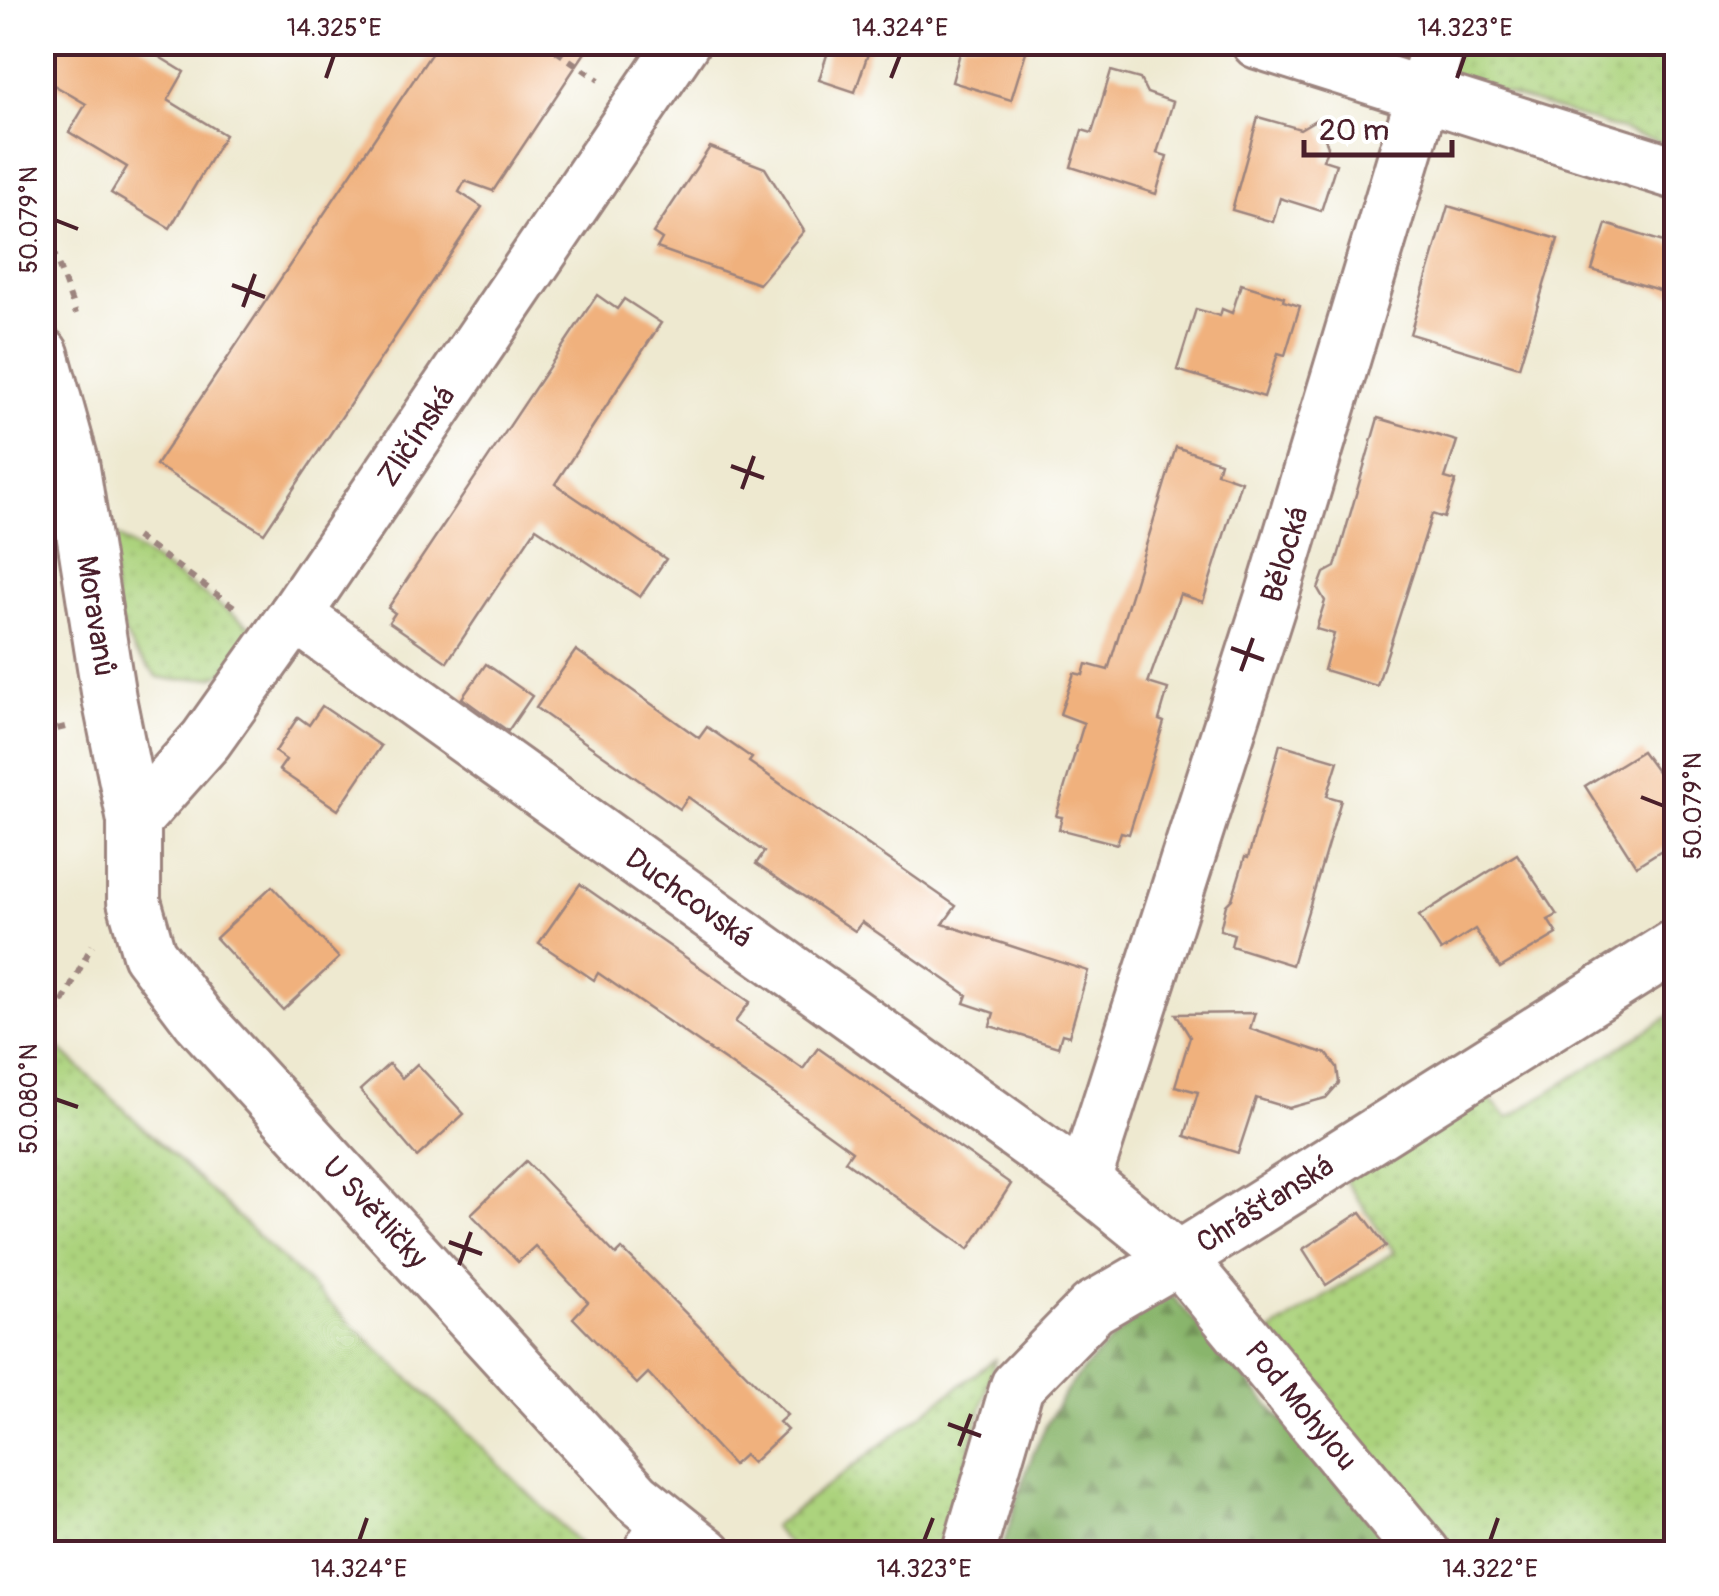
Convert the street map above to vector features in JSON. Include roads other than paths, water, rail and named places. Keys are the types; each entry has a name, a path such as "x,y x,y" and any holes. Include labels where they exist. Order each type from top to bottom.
{"street":[{"name":"Zličínská","path":"134,821 206,740 294,615 682,42"},
{"path":"1258,42 1676,173"},
{"name":"Bělocká","path":"1084,1181 1272,596 1439,42"},
{"name":"Moravanů","path":"60,337 72,462 109,698 134,821"},
{"name":"Duchcovská","path":"294,615 1084,1181 1179,1258"},
{"name":"U Světličky","path":"134,821 134,901 149,954 199,1020 636,1498 648,1534 707,1554"},
{"name":"Chrášťanská","path":"968,1554 1017,1386 1093,1308 1179,1258 1676,945"},
{"name":"Pod Mohylou","path":"1179,1258 1424,1554"}]}
